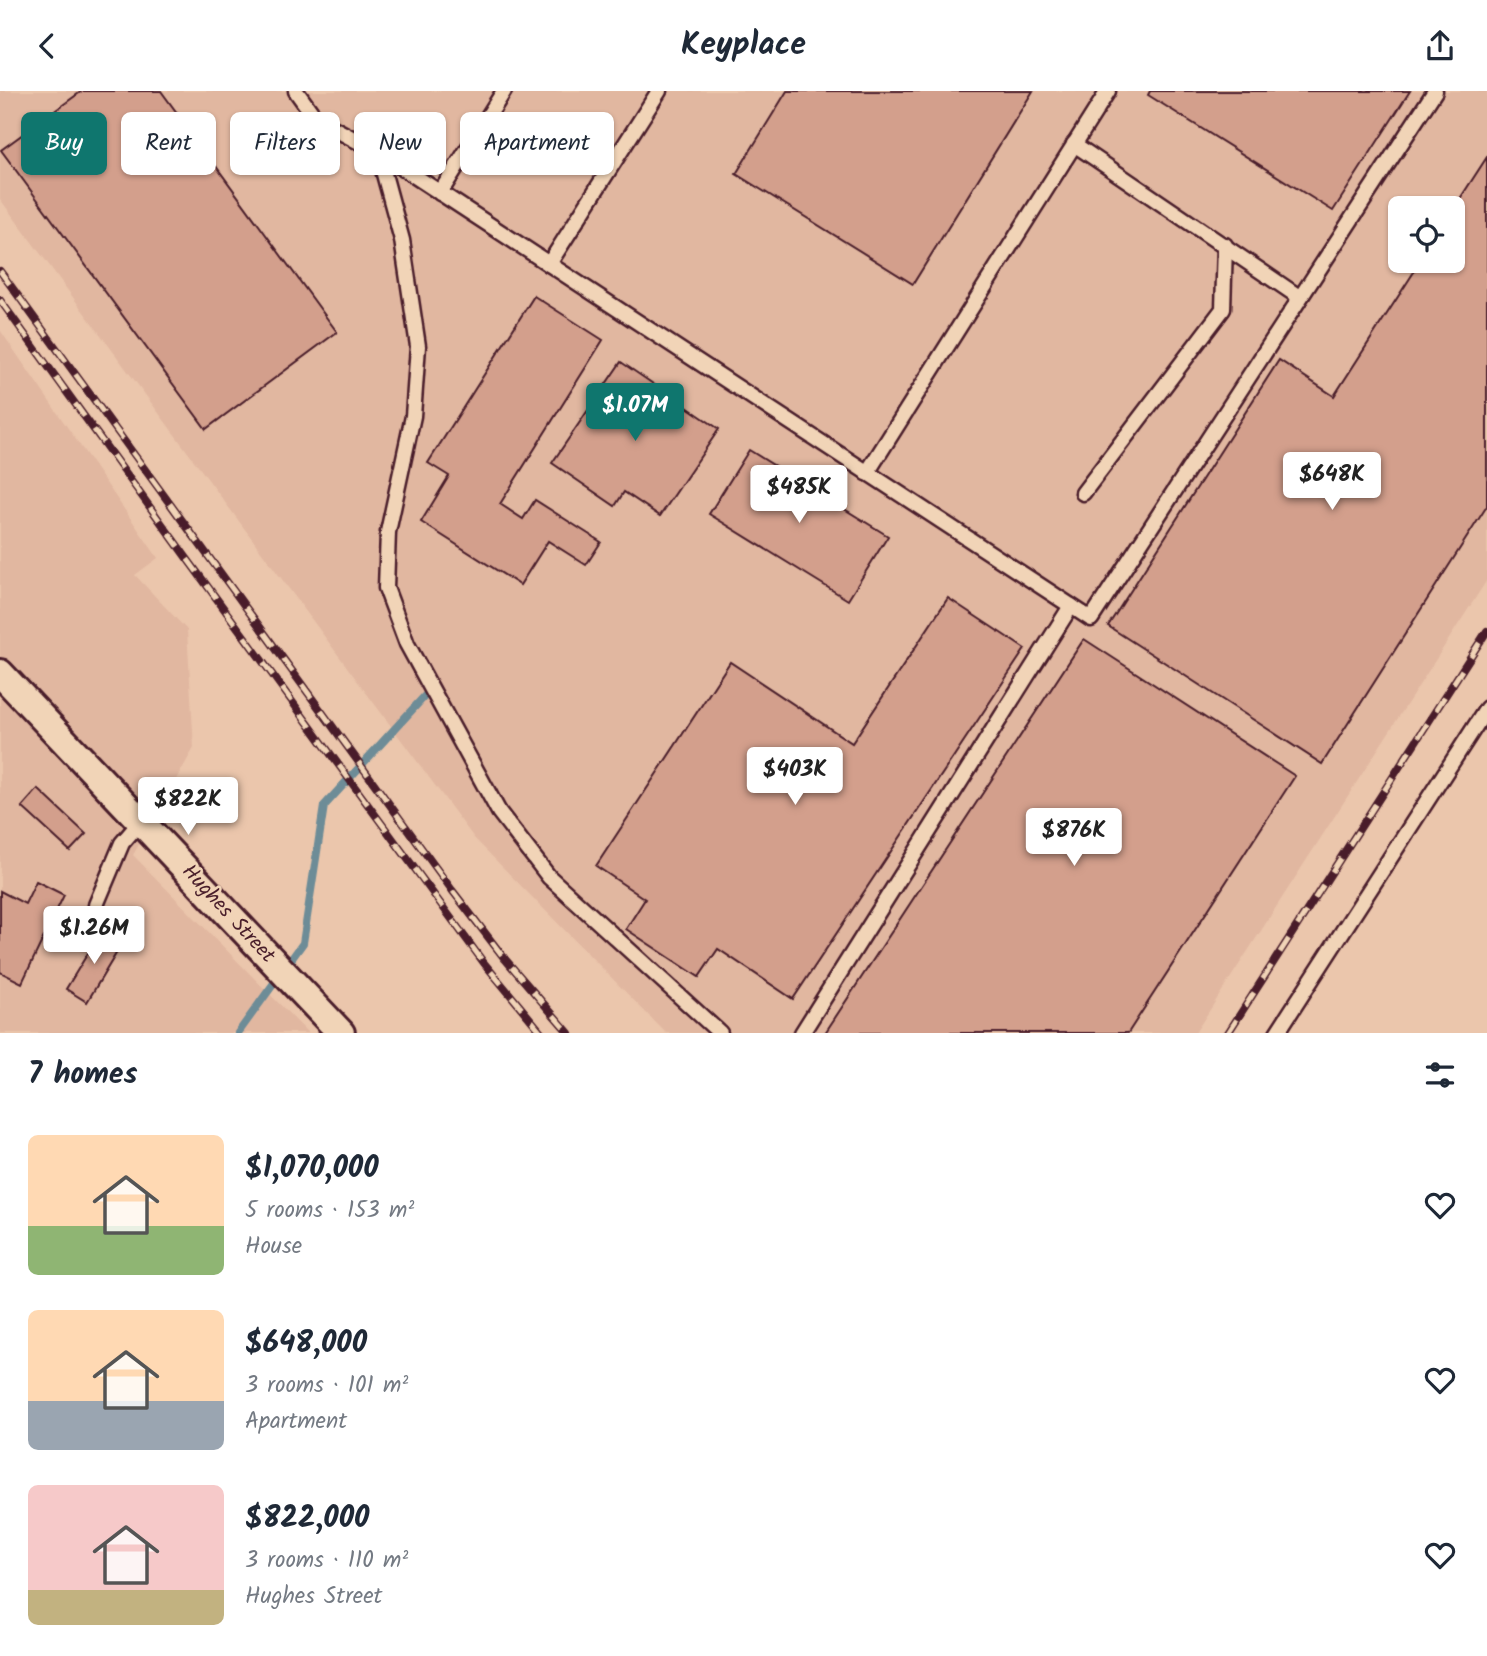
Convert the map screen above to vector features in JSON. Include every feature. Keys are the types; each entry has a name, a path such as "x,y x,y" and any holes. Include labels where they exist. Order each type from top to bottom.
{"street":[{"name":"Hughes Street","path":"0,673 341,1033"}],"lane":[{"path":"296,91 316,119 354,139"},
{"path":"440,194 504,91"},
{"path":"549,264 659,91"},
{"path":"867,473 1108,91"},
{"path":"412,175 1091,618 1435,91"},
{"path":"1074,144 1299,297"},
{"path":"384,175 402,240 418,346 413,416 388,532 386,588 407,644 499,812 549,877 720,1033"},
{"path":"1083,493 1223,309 1225,245"},
{"path":"803,1033 1071,606"},
{"path":"1277,1033 1487,708"},
{"path":"96,905 122,843 141,821"}],"shaded area":[{"path":"0,91 1487,91 1487,580 1195,1033 666,1033 474,838 0,199"},
{"path":"0,330 158,558 135,575 187,630 194,748 133,855 308,1033 0,1033"}],"building":[{"path":"82,91 161,91 176,112 121,112 121,175 216,175 216,166 337,332 206,429 1,150 21,135 21,175 107,175 107,112 53,112"},
{"path":"787,91 1033,91 913,284 736,174"},
{"path":"1150,91 1410,91 1333,211 1148,95"},
{"path":"1487,157 1487,506 1322,764 1108,626 1279,360 1334,396 1413,273 1465,273 1465,196 1462,196"},
{"path":"534,296 603,340 500,504 523,519 535,500 601,542 586,565 548,541 520,585 421,522 449,476 428,463"},
{"path":"621,362 719,429 660,516 624,492 615,506 552,463"},
{"path":"749,450 888,536 848,600 709,514"},
{"path":"948,598 1025,649 793,999 718,949 699,977 626,929 645,899 596,866 730,662 852,743"},
{"path":"1084,639 1295,776 1128,1033 825,1033"},
{"path":"38,789 86,834 70,851 22,807"},
{"path":"36,881 64,895 22,983 0,972 0,891 25,904"},
{"path":"102,930 123,942 87,1002 66,989"}],"waterway":[{"path":"238,1033 303,943 324,806 433,687"}],"railway":[{"path":"0,271 452,890 505,959 569,1033"},
{"path":"0,300 484,963 542,1033"},
{"path":"1228,1033 1487,631"}]}
